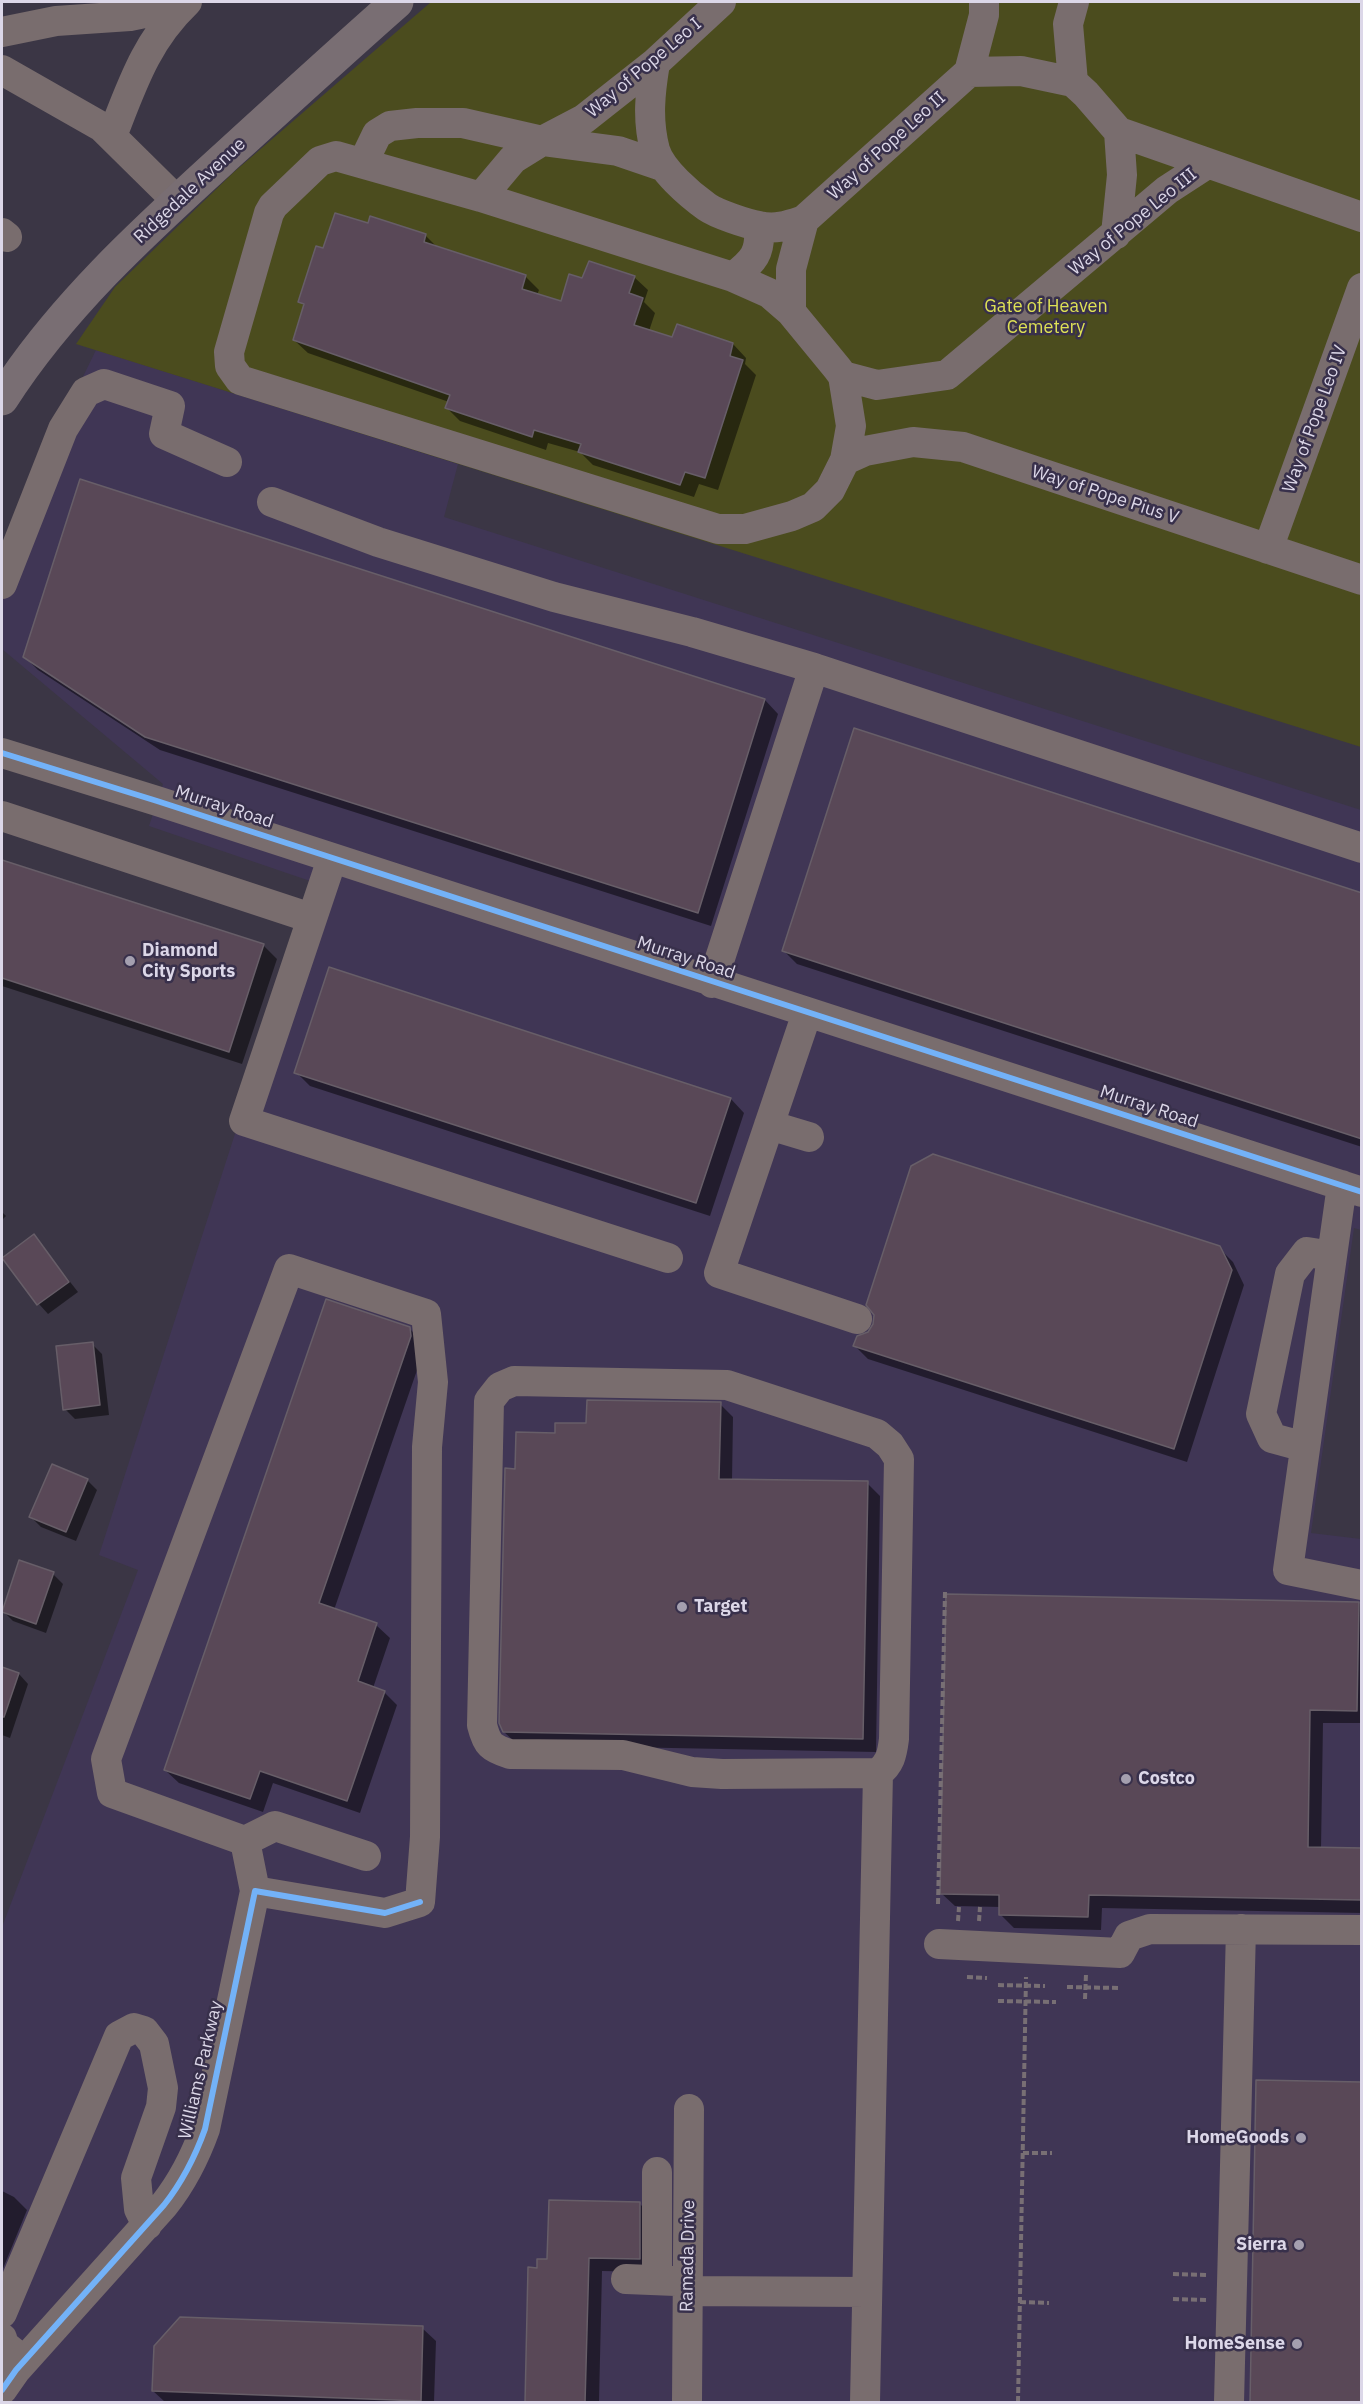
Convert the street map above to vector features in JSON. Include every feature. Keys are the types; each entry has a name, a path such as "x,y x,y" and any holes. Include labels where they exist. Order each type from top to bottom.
{"main road":[{"name":"Ridgedale Avenue","path":"2,399 49,335 104,273 177,201 397,2"}],"street":[{"name":"Way of Pope Leo I","path":"481,197 513,159 584,119 655,63 721,2"},
{"path":"984,2 984,15 969,72 1021,71 1073,82 1119,132 1362,217"},
{"path":"1073,82 1068,24 1074,2"},
{"path":"112,136 140,62 170,17 185,3"},
{"path":"2,32 56,21 130,16 185,3"},
{"path":"655,63 649,119 662,166"},
{"path":"2,70 102,127 177,201"},
{"name":"Way of Pope Leo II","path":"759,226 782,228 804,220 969,72"},
{"path":"363,163 377,134 390,126 417,123 463,123 542,141 618,151 662,166 709,208 759,226 760,246 749,265 733,277"},
{"path":"1116,234 1122,175 1119,132"},
{"path":"336,156 363,163 481,197 733,277 769,293 791,312 843,376 851,426 844,460 830,489 813,507 745,529 718,529 240,380 230,366 229,352 251,269 273,206 320,161 336,156"},
{"name":"Way of Pope Leo III","path":"843,376 877,385 947,375 1167,190 1207,164"},
{"path":"791,312 791,269 804,220"},
{"name":"Way of Pope Leo IV","path":"1268,549 1362,288"},
{"path":"2,584 63,429 86,392 104,384 170,406 164,434 227,462"},
{"name":"Way of Pope Pius V","path":"844,460 865,451 913,442 963,447 1362,580"},
{"path":"272,502 378,542 554,597 692,632 814,668 1362,848"},
{"path":"712,982 814,668"},
{"name":"Murray Road","path":"2,753 1352,1188"},
{"path":"2,816 311,918"},
{"path":"332,858 244,1121 668,1258"},
{"path":"807,1013 719,1273 857,1319"},
{"path":"769,1125 808,1137"},
{"path":"1352,1188 1332,1257 1288,1570 1362,1585"},
{"path":"1305,1447 1272,1438 1261,1414 1290,1274 1307,1252 1332,1257"},
{"path":"245,1841 255,1891 384,1913 420,1902 425,1837 427,1447 433,1382 426,1314 289,1269 106,1759 112,1793 245,1841 274,1826 366,1856"},
{"path":"514,1382 727,1384 877,1434 890,1445 899,1460 894,1739 891,1758 886,1767 878,1773 722,1774 692,1772 623,1755 510,1754 494,1749 486,1739 482,1713 489,1401 500,1387 514,1382"},
{"path":"865,2403 878,1773"},
{"name":"Williams Parkway","path":"2,2390 24,2361 147,2225 181,2183 196,2155 205,2129 255,1891"},
{"path":"949,1934 1120,1953 1129,1936 1137,1931 1150,1929 1362,1930"},
{"path":"1229,2403 1241,1929"},
{"path":"2,2313 118,2036 134,2028 144,2031 154,2044 163,2088 161,2107 136,2178 139,2209 147,2225"},
{"name":"Ramada Drive","path":"687,2403 689,2109"},
{"path":"657,2172 657,2280"},
{"path":"626,2279 657,2280 688,2286 867,2292"},
{"path":"2,2338 4,2345 24,2361"}],"path":[{"path":"938,1904 945,1592"},
{"path":"949,1934 959,1907"},
{"path":"979,1924 980,1907"},
{"path":"1085,1999 1086,1973"},
{"path":"967,1977 987,1978"},
{"path":"1018,2403 1026,1977"},
{"path":"998,1985 1045,1986"},
{"path":"1067,1987 1119,1988"},
{"path":"998,2001 1056,2002"},
{"path":"1023,2153 1052,2153"},
{"path":"1173,2274 1213,2275"},
{"path":"1173,2299 1214,2300"},
{"path":"1020,2302 1049,2303"}],"shaded area":[{"path":"96,350 458,464 444,517 1361,810 1361,1230 1354,1228 1311,1533 1361,1539 1361,2402 2,2402 2,1927 138,1570 99,1555 316,883 149,826 163,784 2,649 2,543"}],"green space":[{"name":"Gate of Heaven Cemetery","path":"431,2 1361,2 1361,747 76,344 115,287 234,172"}],"building":[{"path":"335,213 368,223 370,216 426,234 424,242 526,275 522,289 561,301 569,274 582,278 589,261 635,276 629,293 643,298 634,325 672,337 677,324 733,343 730,356 743,360 705,478 685,472 680,485 578,452 581,444 534,430 532,437 445,408 450,395 293,340 304,304 298,302 316,246 323,248"},
{"path":"80,479 765,699 698,913 145,737 23,657"},
{"path":"854,728 1362,893 1362,1139 782,951"},
{"name":"Diamond City Sports","path":"2,860 264,944 229,1052 2,978"},
{"path":"329,967 731,1098 696,1203 294,1073"},
{"path":"933,1154 1220,1246 1232,1270 1174,1449 853,1346 857,1336 868,1332 873,1324 874,1315 866,1305 911,1166"},
{"path":"34,1234 69,1282 37,1305 2,1258"},
{"path":"326,1299 410,1327 411,1336 319,1603 377,1623 358,1681 385,1691 347,1801 260,1771 250,1799 164,1770"},
{"path":"93,1342 100,1405 63,1410 56,1346"},
{"name":"Target","path":"587,1400 721,1402 719,1479 868,1481 863,1739 503,1732 499,1723 505,1468 515,1469 516,1432 555,1433 555,1423 586,1423"},
{"path":"52,1464 88,1479 66,1532 29,1517"},
{"path":"19,1560 54,1572 36,1624 2,1612"},
{"name":"Costco","path":"946,1594 1359,1602 1357,1711 1310,1710 1308,1847 1362,1848 1362,1900 1089,1895 1088,1917 999,1915 999,1895 940,1894"},
{"path":"2,1667 19,1673 4,1717 2,1717"},
{"path":"1256,2080 1362,2082 1362,2403 1250,2403"},
{"path":"549,2200 640,2202 640,2259 589,2258 585,2403 525,2403 528,2267 537,2268 537,2259 547,2259"},
{"path":"180,2317 423,2326 421,2401 152,2391 154,2346"}],"cycle path":[{"path":"2,753 157,801 1362,1192"},
{"path":"2,2390 16,2370 164,2205 188,2168 205,2129 255,1891 385,1913 420,1902"}],"place":[{"name":"Diamond City Sports","path":"130,961"},
{"name":"Target","path":"682,1607"},
{"name":"Costco","path":"1126,1779"},
{"name":"HomeGoods","path":"1301,2138"},
{"name":"Sierra","path":"1299,2245"},
{"name":"HomeSense","path":"1297,2344"}]}
